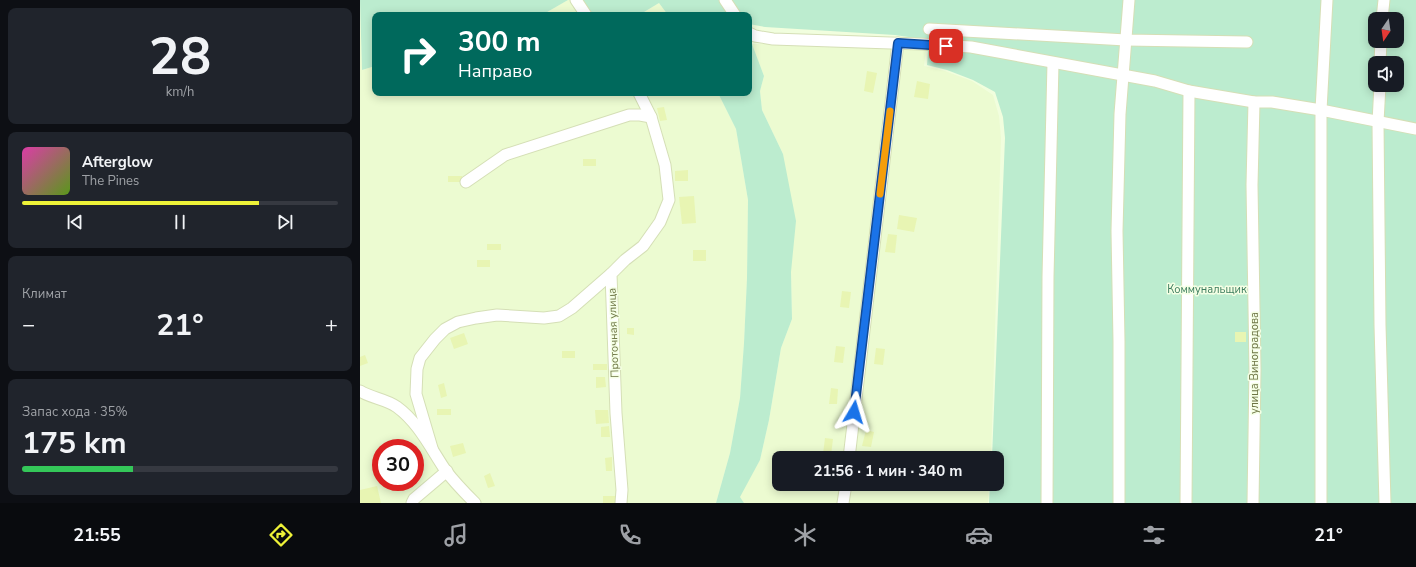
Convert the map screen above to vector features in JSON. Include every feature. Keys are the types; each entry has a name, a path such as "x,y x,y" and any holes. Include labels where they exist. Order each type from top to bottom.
{"street":[{"path":"576,0 584,12"},
{"path":"725,0 733,12"},
{"path":"1119,503 1117,231 1120,114 1129,0"},
{"path":"1321,503 1321,110 1327,0"},
{"path":"1383,12 1384,0"},
{"path":"929,29 1126,40 1247,42"},
{"path":"752,34 773,39 972,47 1154,81 1189,91 1254,102 1272,102 1321,110 1416,129"},
{"path":"850,451 898,43"},
{"path":"1047,503 1048,285 1053,63"},
{"path":"1186,503 1188,267 1187,155 1189,91"},
{"path":"1380,92 1378,122 1380,326 1385,503"},
{"name":"Проточная улица","path":"622,503 616,413 611,274 625,260 643,246 660,222 669,200 665,165 651,117 640,96"},
{"name":"улица Виноградова","path":"1254,102 1252,185 1255,369 1254,503"},
{"path":"466,182 506,155 629,115 651,117"},
{"path":"432,448 416,394 417,369 420,358 445,329 458,322 497,315 544,318 559,316 572,308 611,274"},
{"path":"360,391 397,407 412,421 457,484 476,503"},
{"path":"412,503 414,499 447,471"},
{"path":"843,503 845,491"}],"shaded area":[{"path":"568,0 572,0 580,12 547,12"},
{"path":"659,3 666,12 644,12"},
{"path":"360,15 362,70 372,67 372,96 720,96 736,129 748,200 744,343 740,398 730,453 716,503 360,503"},
{"path":"752,44 841,44 926,49 924,66 945,71 972,81 993,95 999,116 1001,138 991,451 772,451 772,491 989,491 988,503 744,503 739,497 760,460 769,420 781,348 792,319 791,272 783,154 762,110 760,91 764,76"}],"green space":[{"path":"360,0 568,0 547,12 372,12 372,67 362,70"},
{"path":"572,0 719,0 727,12 666,12 659,3 644,12 580,12"},
{"name":"Коммунальщик","path":"731,0 1416,0 1416,503 989,503 990,491 1004,491 1004,451 992,451 1005,138 1003,117 995,92 973,80 947,70 927,65 929,40 895,35 765,27 752,25 752,12 739,12"},
{"path":"752,44 764,76 760,91 762,110 783,154 796,221 791,272 792,319 781,348 769,420 760,460 740,497 744,503 716,503 730,453 740,398 744,343 748,200 736,129 720,96 752,96"}],"building":[{"path":"867,71 877,73 873,93 864,91"},
{"path":"917,81 930,84 928,99 914,97"},
{"path":"664,107 667,120 660,121 657,108"},
{"path":"583,159 596,159 596,166 583,166"},
{"path":"688,170 688,181 675,181 675,171"},
{"path":"448,176 462,176 462,182 448,182"},
{"path":"694,196 696,223 682,224 679,197"},
{"path":"899,215 917,218 914,232 897,229"},
{"path":"888,234 897,235 895,253 885,252"},
{"path":"487,244 501,244 501,250 487,250"},
{"path":"693,250 706,250 706,261 693,261"},
{"path":"477,260 490,260 490,267 477,267"},
{"path":"842,291 851,292 849,308 840,307"},
{"path":"627,328 634,328 634,335 627,334"},
{"path":"1235,332 1246,332 1246,342 1235,342"},
{"path":"464,333 468,344 454,349 450,338"},
{"path":"836,346 845,347 843,363 834,362"},
{"path":"876,348 885,349 883,365 874,364"},
{"path":"562,351 575,351 575,358 562,358"},
{"path":"365,355 368,363 360,366 360,357"},
{"path":"593,364 607,364 607,370 593,370"},
{"path":"596,377 605,377 606,387 596,388"},
{"path":"444,383 447,396 441,398 438,385"},
{"path":"831,388 838,389 837,404 829,404"},
{"path":"437,409 451,409 451,415 437,415"},
{"path":"595,410 608,410 609,423 596,424"},
{"path":"609,426 610,437 601,437 601,427"},
{"path":"866,430 874,432 871,447 862,446"},
{"path":"825,438 833,439 832,451 823,451"},
{"path":"463,443 466,453 453,457 450,446"},
{"path":"612,457 612,471 606,471 605,458"},
{"path":"490,473 495,486 488,488 484,476"},
{"path":"372,487 372,491 378,491 381,503 360,503 360,490"},
{"path":"603,496 616,496 616,503 603,503"}],"slow traffic":[{"path":"880,194 890,111"}],"route":[{"path":"854,412 898,43 946,46"}]}
